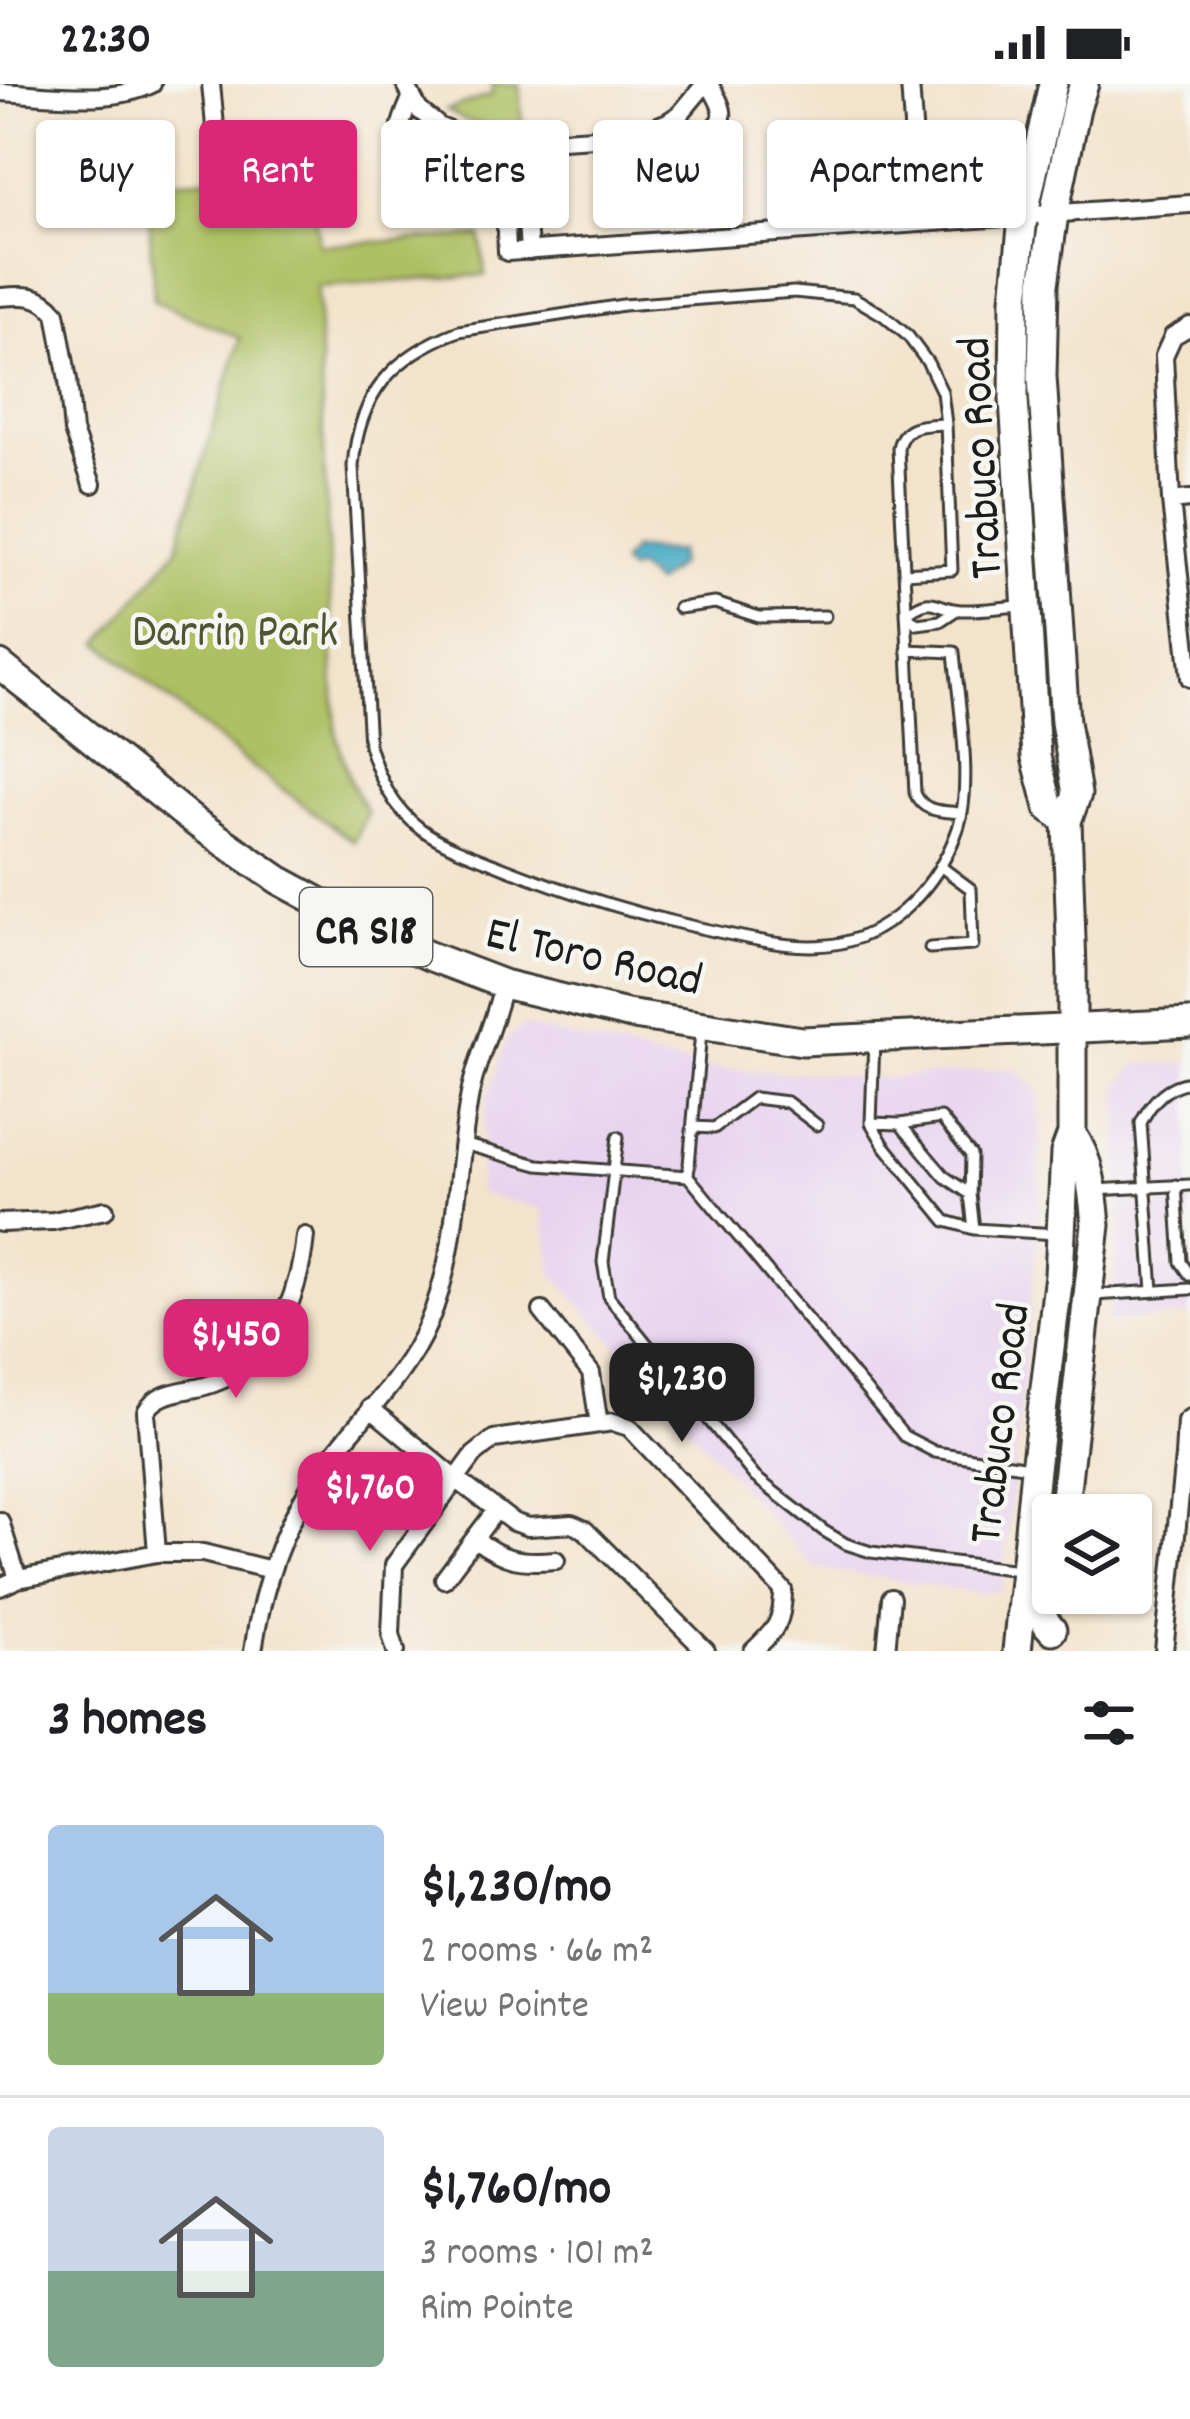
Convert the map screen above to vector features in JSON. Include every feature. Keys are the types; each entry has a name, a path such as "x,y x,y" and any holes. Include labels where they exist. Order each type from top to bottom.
{"main road":[{"name":"Trabuco Road","path":"1026,203 1053,84"},
{"name":"Trabuco Road","path":"1017,1651 1062,1235 1065,1153 1072,1134 1067,820 1049,807 1036,757 1044,284 1054,214 1084,84"},
{"name":"Trabuco Road","path":"1022,228 1015,299 1014,398 1042,605"},
{"name":"El Toro Road","path":"0,665 193,820 279,880 370,930 503,984 627,1014 802,1041 1190,1023"},
{"name":"Trabuco Road","path":"1065,1494 1096,1225 1084,1152 1072,1134"},
{"path":"1035,1469 1048,1474 1052,1484 1039,1610 1051,1640"}],"street":[{"path":"0,92 109,96 152,84"},
{"path":"212,84 215,120"},
{"path":"671,120 707,84 722,106 720,120"},
{"path":"910,84 913,120"},
{"path":"408,91 429,120"},
{"path":"1026,217 1190,204"},
{"path":"508,228 507,252 848,228"},
{"path":"526,228 529,250"},
{"path":"0,297 26,294 56,313 73,431 92,484"},
{"path":"1187,327 1168,344 1164,356 1180,500 1190,678"},
{"path":"253,1651 261,1605 282,1540 315,1478 406,1363 427,1328 449,1252 472,1087 503,984"},
{"path":"0,1223 53,1221 105,1210"},
{"path":"157,1553 146,1412 160,1397 224,1378 270,1339 295,1295 305,1236"},
{"path":"542,1311 592,1373 599,1424"},
{"path":"370,1408 520,1526 580,1527 706,1651"},
{"path":"1164,1651 1183,1434 1190,1418"},
{"path":"396,1651 391,1634 394,1564 474,1455 494,1439 621,1423 783,1590 778,1626 753,1651"},
{"path":"444,1579 496,1510"},
{"path":"0,1521 18,1579"},
{"path":"475,1539 494,1553 525,1563 556,1560"},
{"path":"0,1587 18,1579 157,1553 202,1553 272,1570"},
{"path":"886,1651 891,1598"}],"lane":[{"path":"904,573 952,570 942,392 908,336 883,314 854,298 794,292 623,305 459,332 434,340 393,368 377,388 360,425 352,466 369,745 389,795 422,830 447,844 566,892 662,920 761,941 802,946 842,943 884,926 918,897 940,866 958,831 965,783 954,652 907,650"},
{"path":"946,424 917,426 899,440 904,573 915,793 928,809 961,813"},
{"path":"679,608 705,602 759,617 825,616"},
{"path":"906,614 917,624 940,621 955,611 1042,605"},
{"path":"930,948 973,945 971,889 940,866"},
{"path":"688,1176 702,1026"},
{"path":"874,1036 872,1123 876,1134 946,1221 974,1229 1062,1235"},
{"path":"1153,1291 1140,1132 1144,1116 1170,1088 1190,1082"},
{"path":"694,1127 714,1128 754,1098 787,1102 817,1125"},
{"path":"872,1123 941,1118 971,1155 974,1229"},
{"path":"900,1124 945,1177 970,1198"},
{"path":"618,1137 603,1262 609,1297 755,1477 846,1544 871,1552 1025,1570"},
{"path":"463,1144 538,1165 688,1176 904,1436 935,1452 1035,1469"},
{"path":"1093,1190 1190,1184"},
{"path":"1176,1185 1181,1262 1190,1274"},
{"path":"1089,1296 1190,1289"}],"shaded area":[{"path":"524,1026 712,1068 890,1078 1014,1068 1040,1091 1040,1209 1002,1590 985,1594 814,1568 554,1275 542,1209 478,1193 486,1103 507,1038"},
{"path":"1190,1063 1190,1316 1109,1322 1119,1223 1119,1085 1137,1064"}],"green space":[{"path":"492,84 519,84 522,120 465,120 447,110 492,95"},
{"name":"Darrin Park","path":"199,179 199,228 317,228 319,245 481,236 485,275 317,287 336,734 349,779 367,813 354,842 247,763 100,643 177,549 240,338 154,301 150,228 175,228 175,180"}],"water":[{"path":"633,549 678,552 678,565 655,584 634,567 629,571 621,564"}]}
